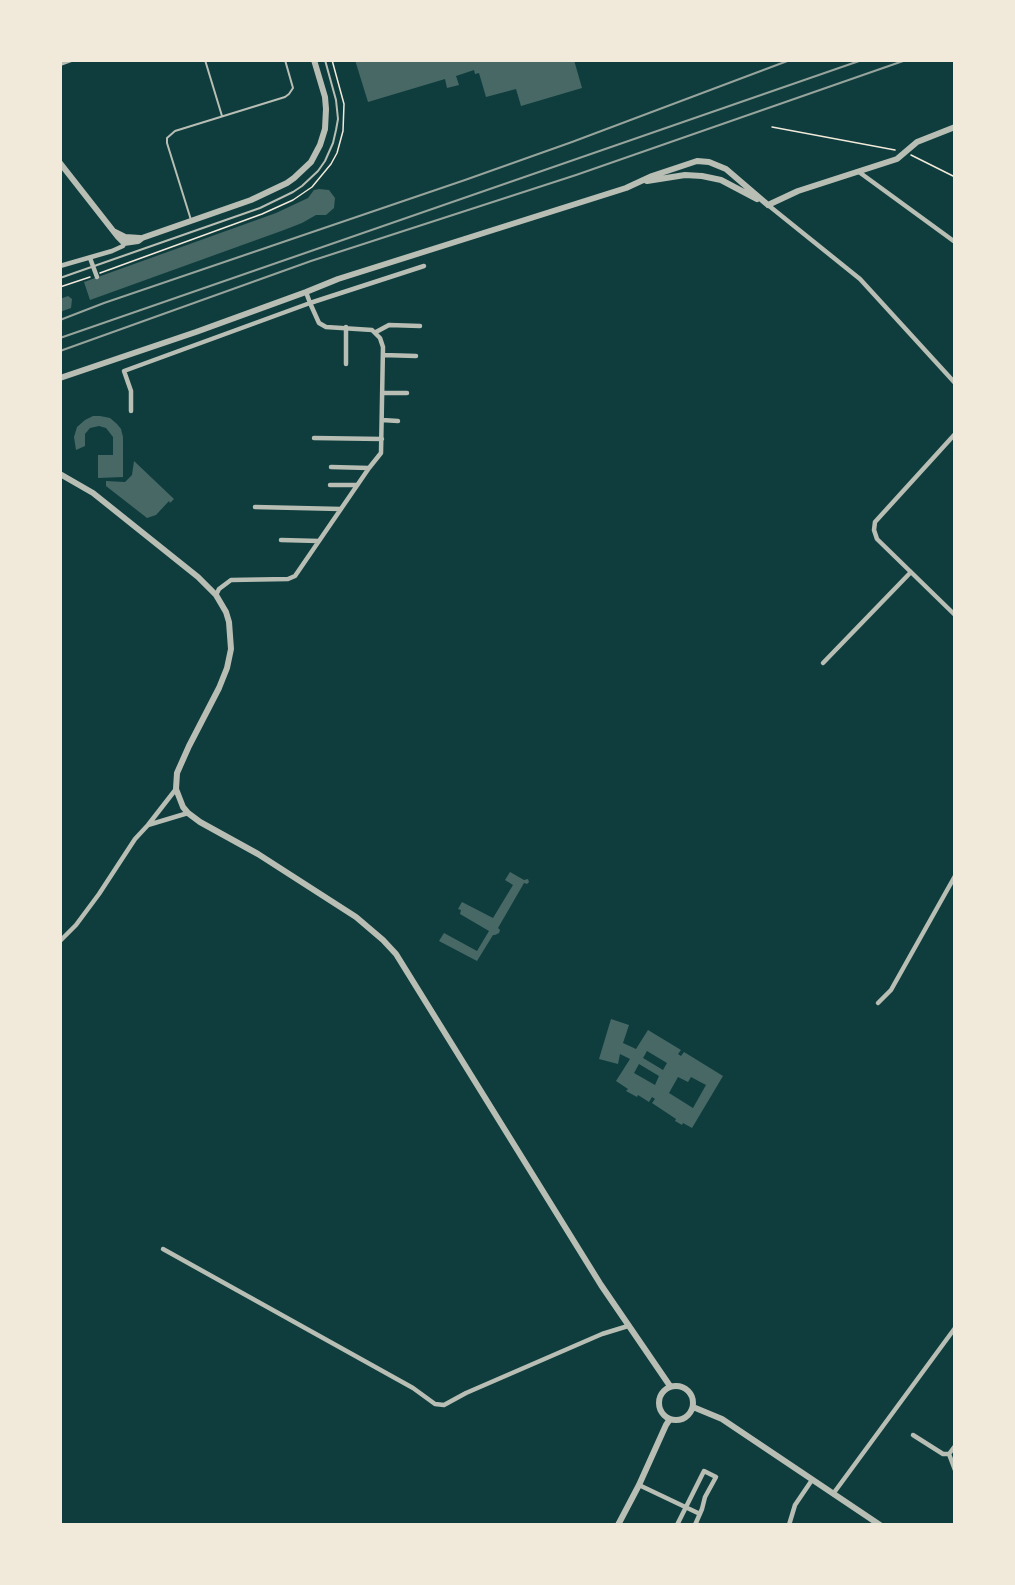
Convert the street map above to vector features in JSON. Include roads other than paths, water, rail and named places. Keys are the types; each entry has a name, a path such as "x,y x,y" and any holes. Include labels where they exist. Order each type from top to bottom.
{"street":[{"path":"60,64 71,60"},
{"path":"60,163 124,243 132,243 251,200 294,178 310,162 320,145 326,118 325,97 314,60"},
{"path":"768,205 798,191 897,159 917,142 955,128"},
{"path":"641,182 682,165 697,162 709,162 726,169 860,279 955,383"},
{"path":"859,172 955,242"},
{"path":"60,378 338,279 641,182 685,175 702,176 721,180 768,205"},
{"path":"115,232 125,237 142,238"},
{"path":"60,266 90,258 123,246 124,243"},
{"path":"90,258 97,277"},
{"path":"124,371 310,303 424,266"},
{"path":"216,595 227,581 231,580 288,579 295,576 381,453 382,343 376,332 368,329 326,327 319,323 306,292"},
{"path":"376,332 389,325 420,326"},
{"path":"346,327 346,364"},
{"path":"382,356 416,356"},
{"path":"120,358 131,391 131,411"},
{"path":"382,393 407,393"},
{"path":"382,420 398,421"},
{"path":"955,434 875,522 874,530 877,539 955,615"},
{"path":"314,438 382,440"},
{"path":"331,467 369,468"},
{"path":"60,474 93,493 198,577 216,595 226,612 231,649 229,659 219,688 177,773 176,789 188,813 258,854 356,917 396,954 601,1285 670,1386"},
{"path":"330,485 357,485"},
{"path":"255,507 341,509"},
{"path":"281,540 319,541"},
{"path":"823,663 911,572"},
{"path":"60,941 76,925 135,839 176,789"},
{"path":"148,825 188,813"},
{"path":"878,1003 891,990 955,876"},
{"path":"163,1250 413,1388 435,1404 444,1405 591,1338 628,1326"},
{"path":"832,1494 955,1328"},
{"path":"670,1386 687,1388 693,1397 693,1407 691,1413 682,1419 670,1419 665,1416 659,1406 661,1394 670,1386"},
{"path":"693,1407 722,1419 880,1525"},
{"path":"618,1525 670,1419"},
{"path":"913,1435 942,1454 949,1454"},
{"path":"949,1454 955,1446"},
{"path":"949,1454 955,1470"},
{"path":"678,1525 704,1471 716,1477 705,1497 695,1525"},
{"path":"789,1525 795,1505 812,1480"},
{"path":"639,1485 700,1514"}],"lane":[{"path":"205,60 222,116"},
{"path":"192,221 167,138 175,131 290,94 293,88 285,60"},
{"path":"60,278 260,208 293,192 309,180 325,161 333,143 338,119 336,100 325,60"}],"railway":[{"path":"60,320 572,142 790,60"},
{"path":"60,338 862,60"},
{"path":"60,351 311,261 576,175 906,60"}]}
